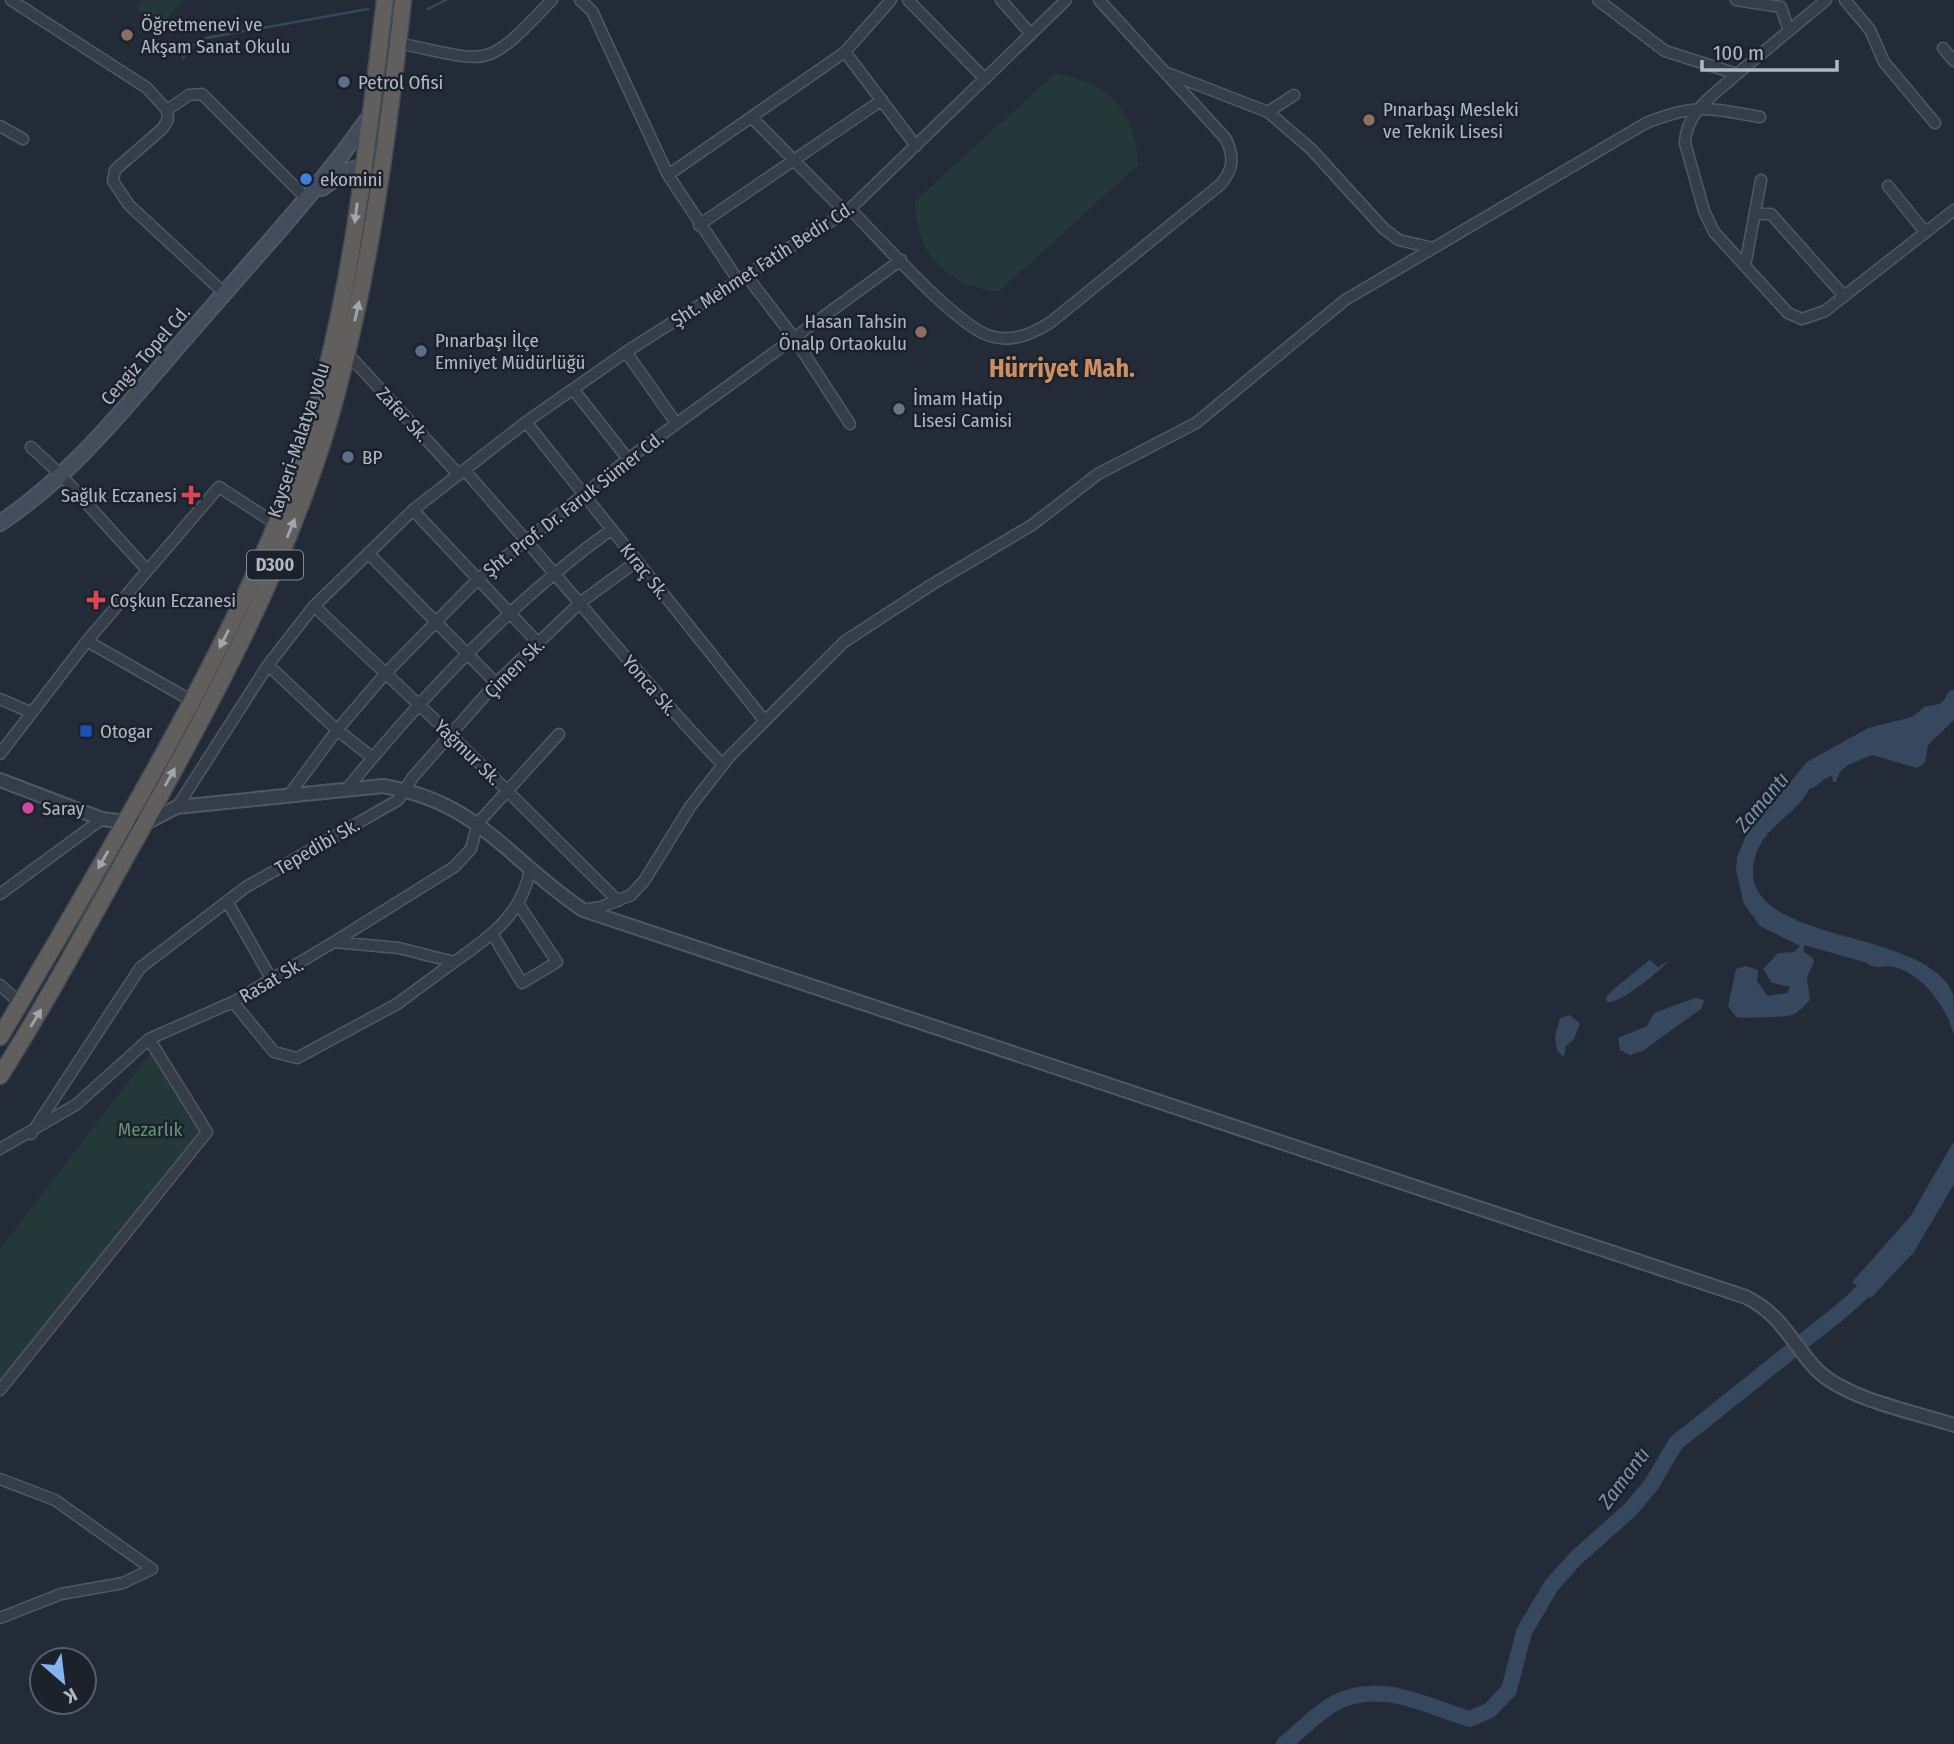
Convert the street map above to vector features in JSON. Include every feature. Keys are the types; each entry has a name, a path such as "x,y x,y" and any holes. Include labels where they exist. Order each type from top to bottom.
{"highway":[{"name":"Kayseri-Malatya yolu","path":"0,1037 192,701 237,614 276,524 325,377 350,266 384,0"},
{"name":"Kayseri-Malatya yolu","path":"0,1076 37,1017 208,708 290,531 315,465 347,354 366,272 403,0"}],"main road":[{"path":"308,200 370,116"},
{"path":"308,200 344,173 363,166"},
{"name":"Cengiz Topel Cd.","path":"0,523 62,477 308,200"}],"street":[{"path":"11,0 147,88 167,110 168,119 163,128 115,170 113,181 129,205 224,293"},
{"path":"398,43 468,59 492,56 514,40 552,0"},
{"path":"580,0 592,11 668,175 699,225 794,338 850,424"},
{"path":"668,175 845,52 891,0"},
{"path":"908,0 985,79"},
{"path":"1000,0 1031,34"},
{"name":"Şht. Mehmet Fatih Bedir Cd.","path":"177,807 268,665 314,606 413,510 573,388 847,211 1066,0"},
{"path":"752,118 960,318 988,336 1013,338 1039,331 1221,184 1231,173 1233,160 1226,139 1169,74 1098,0"},
{"path":"1598,0 1665,51 1737,74"},
{"path":"1736,0 1782,8 1789,31"},
{"path":"1826,0 1700,107 1688,124 1685,143 1704,211 1714,232 1788,313 1802,319 1825,311 1954,210"},
{"path":"1845,0 1870,30 1884,62 1935,122"},
{"path":"1943,48 1954,61"},
{"path":"845,52 916,146"},
{"path":"1169,74 1268,112 1311,149 1384,229 1399,240 1434,248"},
{"path":"167,110 189,94 202,94 308,200"},
{"path":"1268,112 1294,95"},
{"path":"699,225 882,100"},
{"path":"583,910 631,895 643,881 677,824 723,765 764,720 844,642 931,584 1032,525 1098,474 1196,423 1345,300 1646,122 1700,107 1760,117"},
{"path":"0,126 23,139"},
{"path":"1745,266 1761,180"},
{"path":"1888,186 1925,232"},
{"path":"1755,214 1771,214 1844,296"},
{"name":"Şht. Prof. Dr. Faruk Sümer Cd.","path":"289,795 337,730 385,674 478,579 628,459 901,260"},
{"path":"626,352 676,423"},
{"name":"Zafer Sk.","path":"347,354 528,541 581,602"},
{"path":"573,388 628,459"},
{"name":"Kıraç Sk.","path":"526,422 764,720"},
{"path":"31,447 146,569"},
{"path":"0,754 30,712 146,569 219,487 276,524"},
{"path":"413,510 538,643"},
{"path":"346,790 466,654 554,571 612,529"},
{"path":"368,553 496,684"},
{"name":"Çimen Sk.","path":"407,790 413,778 496,684 581,602 637,561"},
{"name":"Yonca Sk.","path":"581,602 651,691 723,765"},
{"name":"Yağmur Sk.","path":"314,606 451,735 618,901"},
{"path":"87,641 192,701"},
{"path":"268,665 337,730 373,758"},
{"path":"0,699 30,712"},
{"name":"Rasat Sk.","path":"0,1149 77,1104 149,1040 233,1002 272,980 454,867 471,849 478,823 559,734"},
{"path":"0,780 102,819 144,824 177,807 383,786 407,790 445,805 478,823 530,869 583,910 1746,1297 1765,1307 1784,1325 1817,1369 1840,1387 1954,1425"},
{"name":"Tepedibi Sk.","path":"31,1133 140,968 228,904 246,887 398,800 407,790"},
{"path":"0,894 102,819"},
{"path":"233,1002 274,1052 297,1059 397,1004 492,935 519,905 528,884 530,869"},
{"path":"228,904 272,980"},
{"path":"492,935 522,983 557,961 519,905"},
{"path":"334,942 399,948 454,962"},
{"path":"0,985 20,1003"},
{"path":"0,1390 207,1132 149,1040"},
{"path":"0,1479 55,1500 152,1569 123,1583 61,1594 0,1618"}],"green space":[{"path":"142,0 182,0 161,27 136,8"},
{"path":"1055,74 1090,83 1116,102 1132,130 1138,165 998,292 963,283 937,264 928,251 921,236 915,201"},
{"name":"Mezarlık","path":"155,1047 207,1132 0,1390 0,1249"}],"water":[{"path":"1954,690 1954,720 1928,745 1925,763 1917,768 1872,755 1848,765 1840,772 1836,782 1833,782 1832,776 1809,789 1761,844 1756,854 1755,884 1770,905 1798,921 1907,956 1936,972 1953,994 1954,1037 1940,1004 1914,976 1904,970 1874,967 1804,945 1804,952 1812,957 1814,962 1807,978 1810,1000 1792,1015 1736,1017 1728,1006 1736,969 1746,966 1758,970 1757,981 1768,996 1787,993 1790,987 1772,983 1763,969 1778,953 1794,952 1800,946 1760,926 1744,904 1736,870 1737,857 1747,833 1807,762 1868,728 1912,717 1924,707 1940,703 1949,691"},
{"path":"1650,960 1658,967 1669,960 1630,993 1607,1002 1608,995"},
{"path":"1695,998 1704,1000 1702,1008 1643,1051 1630,1055 1620,1050 1618,1038 1647,1026 1654,1013"},
{"path":"1570,1015 1580,1024 1574,1039 1566,1046 1564,1057 1557,1051 1555,1037 1560,1018"},
{"path":"1954,1141 1954,1184 1914,1252 1871,1298 1852,1282 1910,1217"}],"waterway":[{"path":"428,9 446,0"},
{"path":"183,58 190,47 206,38 368,9"},
{"name":"Zamantı","path":"1284,1744 1328,1707 1352,1696 1386,1694 1403,1697 1470,1719 1490,1710 1509,1690 1524,1632 1551,1586 1576,1558 1630,1510 1651,1485 1676,1443 1845,1308 1879,1277"}],"place":[{"name":"Öğretmenevi ve Akşam Sanat Okulu","path":"127,35"},
{"name":"Petrol Ofisi","path":"344,82"},
{"name":"Pınarbaşı Mesleki ve Teknik Lisesi","path":"1369,120"},
{"name":"ekomini","path":"306,179"},
{"name":"Hasan Tahsin Önalp Ortaokulu","path":"921,332"},
{"name":"Pınarbaşı İlçe Emniyet Müdürlüğü","path":"421,351"},
{"name":"İmam Hatip Lisesi Camisi","path":"899,409"},
{"name":"BP","path":"348,457"},
{"name":"Sağlık Eczanesi","path":"191,495"},
{"name":"Coşkun Eczanesi","path":"96,600"},
{"name":"Otogar","path":"86,731"},
{"name":"Saray","path":"28,808"}],"district":[{"name":"Hürriyet Mah.","path":"1062,368"}]}
